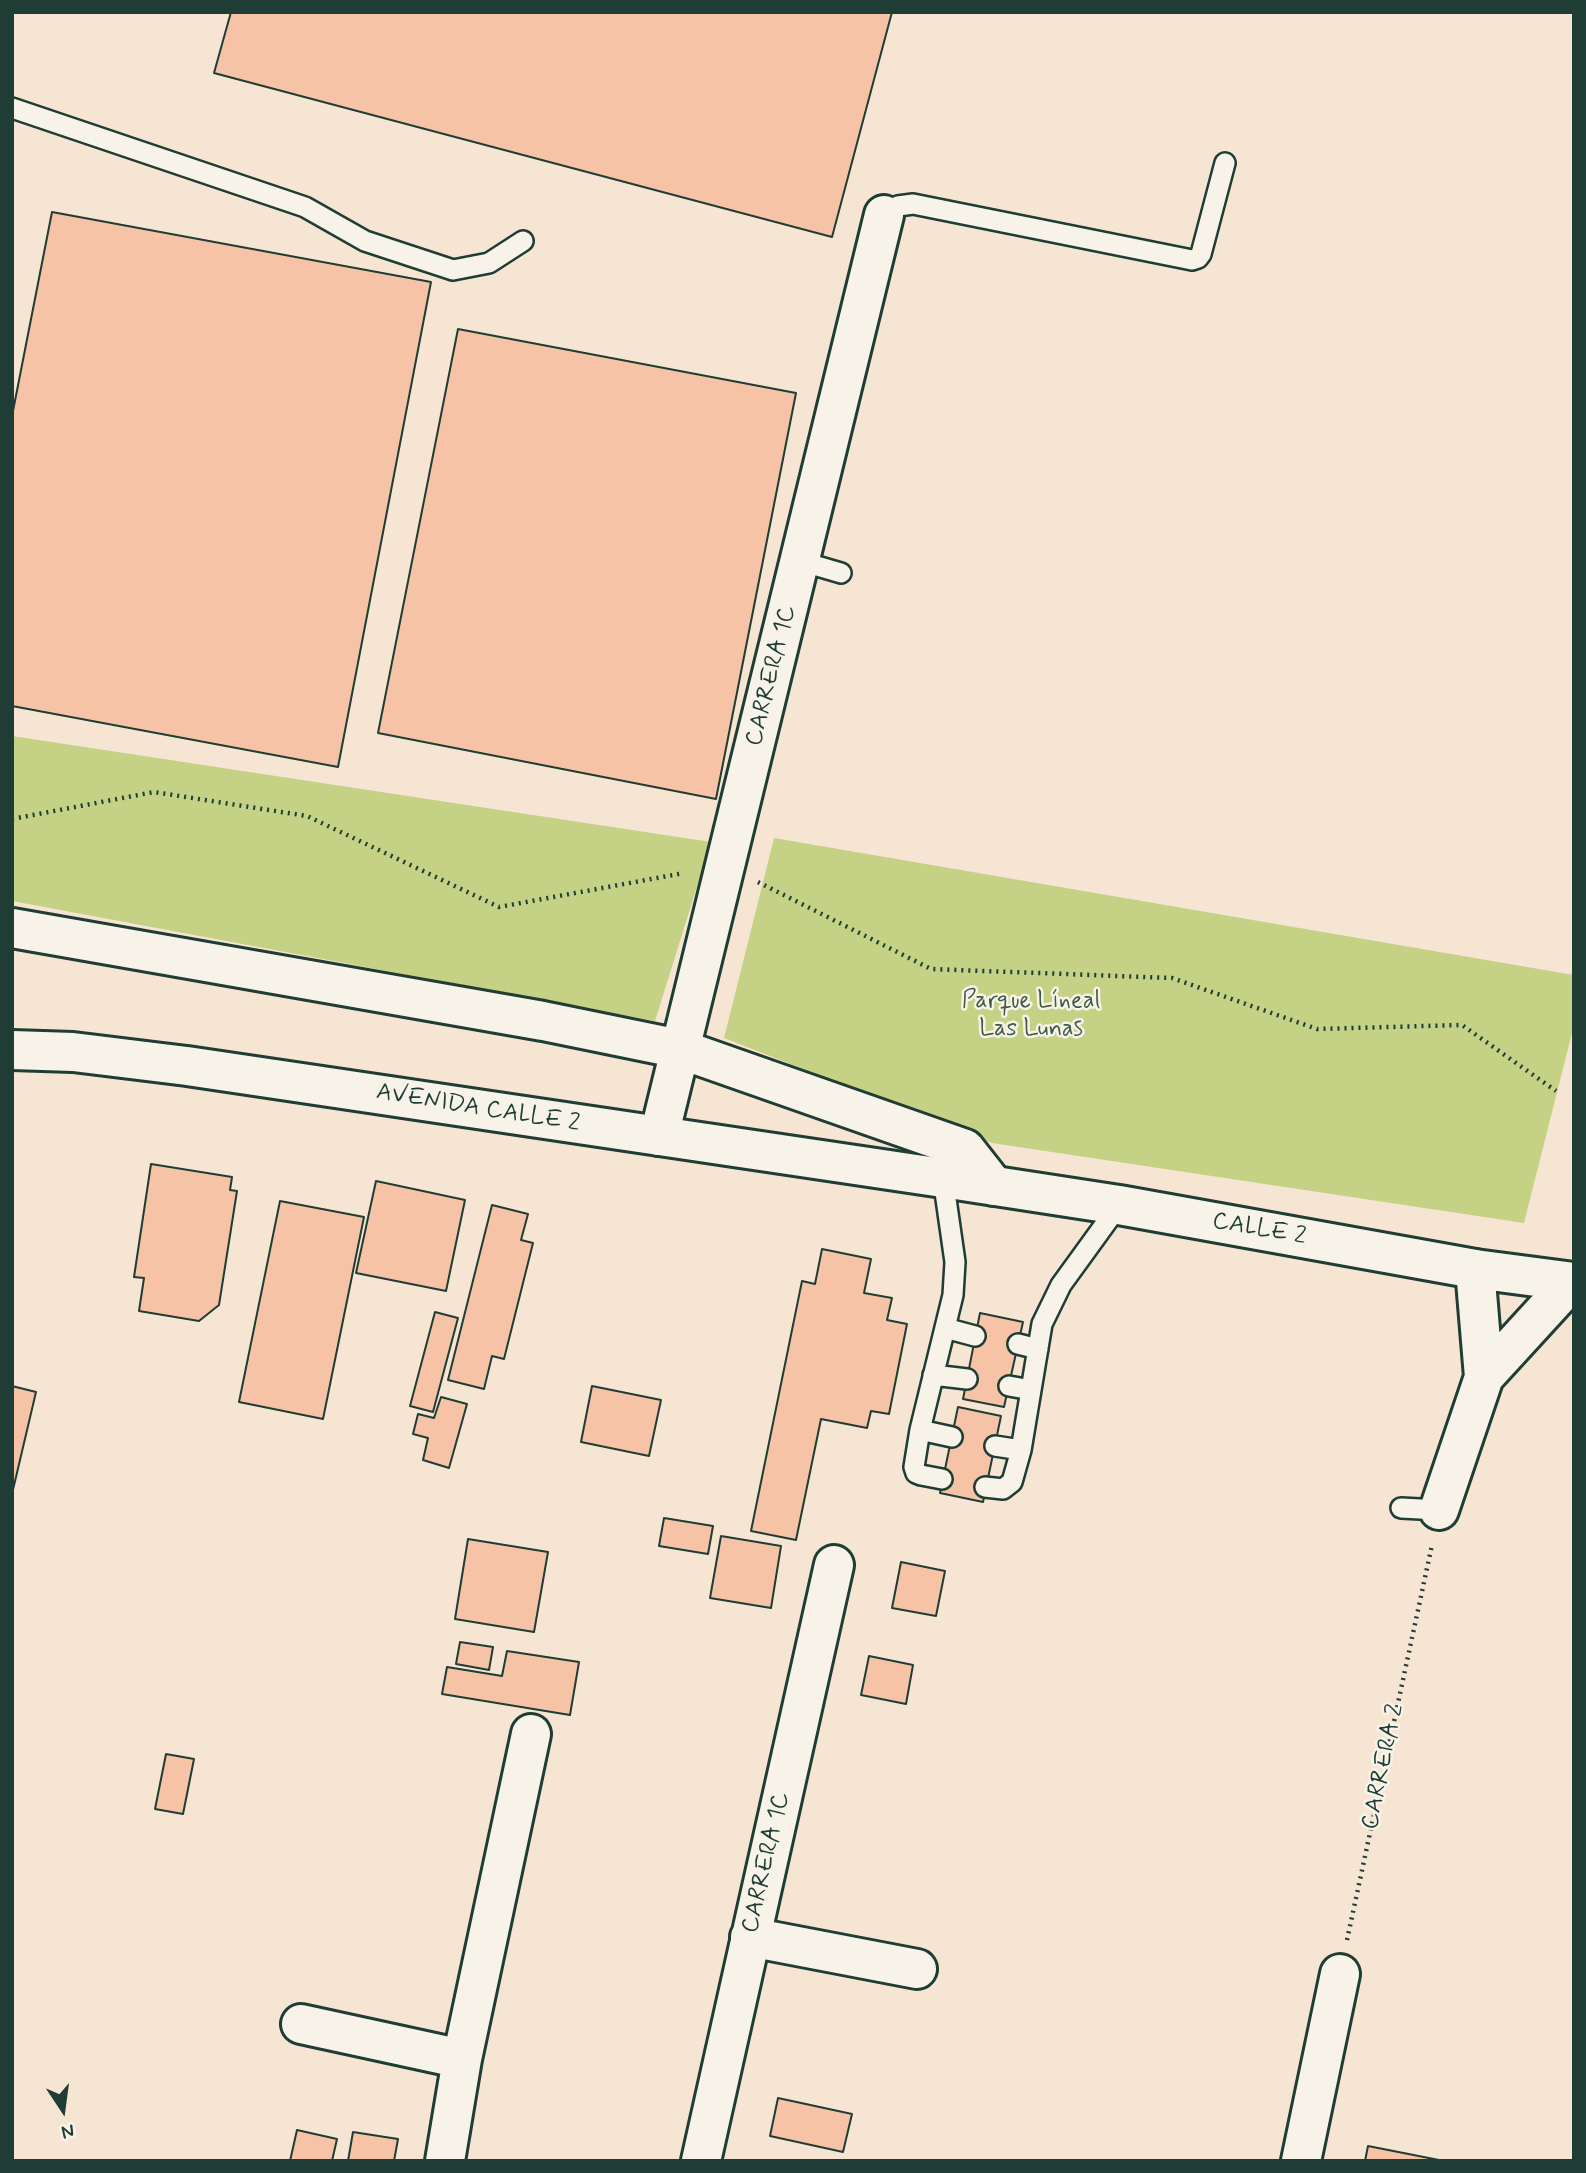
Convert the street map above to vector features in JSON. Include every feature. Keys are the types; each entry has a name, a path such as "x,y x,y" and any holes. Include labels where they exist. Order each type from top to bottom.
{"street":[{"name":"CARRERA 1C","path":"659,1136 884,215"},
{"path":"12,928 543,1021 680,1049 965,1149 994,1186"},
{"name":"AVENIDA CALLE 2","path":"12,1050 73,1052 187,1066 943,1178"},
{"name":"CALLE 2","path":"943,1178 1119,1205 1475,1269 1572,1282"},
{"path":"1439,1510 1484,1377 1475,1269"},
{"path":"1484,1377 1572,1282"},
{"name":"CARRERA 1C","path":"701,2161 834,1565"},
{"path":"445,2161 462,2059 531,1734"},
{"path":"750,1937 917,1969"},
{"path":"1301,2161 1340,1974"},
{"path":"301,2024 462,2059"}],"lane":[{"path":"12,108 305,207 365,241 453,270 489,263 523,241"},
{"path":"884,215 898,206 913,204 1192,260 1201,254 1225,163"},
{"path":"800,561 841,573"},
{"path":"942,1479 916,1473 914,1467 920,1430 953,1295 955,1262 943,1178"},
{"path":"985,1487 1010,1487 1020,1450 1042,1324 1061,1285 1119,1205"},
{"path":"945,1328 975,1336"},
{"path":"1018,1345 1038,1349"},
{"path":"933,1375 967,1379"},
{"path":"1009,1387 1031,1390"},
{"path":"920,1430 952,1437"},
{"path":"995,1446 1020,1450"},
{"path":"1401,1508 1439,1510"}],"path":[{"path":"12,819 154,792 307,816 499,906 725,866 931,969 1172,978 1317,1029 1462,1025 1556,1091"},
{"name":"CARRERA 2","path":"1340,1974 1439,1510"}],"green space":[{"path":"12,736 711,842 655,1021 12,901"},
{"name":"Parque Líneal Las Lunas","path":"774,838 1574,975 1574,1025 1524,1223 992,1143 724,1038"}],"building":[{"path":"231,12 892,12 832,237 214,73"},
{"path":"52,212 431,282 338,767 12,706 12,416"},
{"path":"458,329 796,393 716,799 378,733"},
{"path":"151,1164 232,1177 230,1190 237,1191 219,1305 199,1321 139,1311 144,1278 134,1277"},
{"path":"376,1181 465,1200 446,1291 356,1273"},
{"path":"280,1201 364,1217 323,1419 239,1402"},
{"path":"492,1205 528,1214 521,1240 533,1243 504,1359 492,1356 484,1389 448,1380"},
{"path":"822,1249 871,1259 864,1293 892,1298 887,1320 907,1324 889,1414 871,1411 867,1428 821,1419 796,1540 751,1531 802,1281 815,1284"},
{"path":"435,1312 458,1318 433,1412 410,1406"},
{"path":"980,1313 1023,1322 1004,1407 963,1399"},
{"path":"12,1386 36,1392 12,1494"},
{"path":"592,1386 661,1400 649,1456 581,1442"},
{"path":"441,1397 467,1404 449,1468 423,1460 428,1438 413,1434 418,1414 434,1418"},
{"path":"958,1407 1001,1416 983,1502 940,1493"},
{"path":"664,1518 713,1526 708,1554 659,1546"},
{"path":"721,1536 781,1546 771,1608 710,1598"},
{"path":"468,1539 548,1552 534,1632 455,1619"},
{"path":"901,1562 945,1571 936,1616 892,1608"},
{"path":"460,1642 493,1647 489,1670 456,1664"},
{"path":"507,1651 579,1662 570,1715 442,1694 447,1667 502,1676"},
{"path":"869,1656 913,1665 906,1704 861,1695"},
{"path":"166,1754 194,1759 183,1814 155,1809"},
{"path":"778,2098 852,2114 843,2152 770,2136"},
{"path":"297,2130 337,2139 332,2161 290,2161"},
{"path":"353,2132 398,2139 394,2161 348,2161"},
{"path":"1368,2146 1444,2161 1365,2161"}]}
